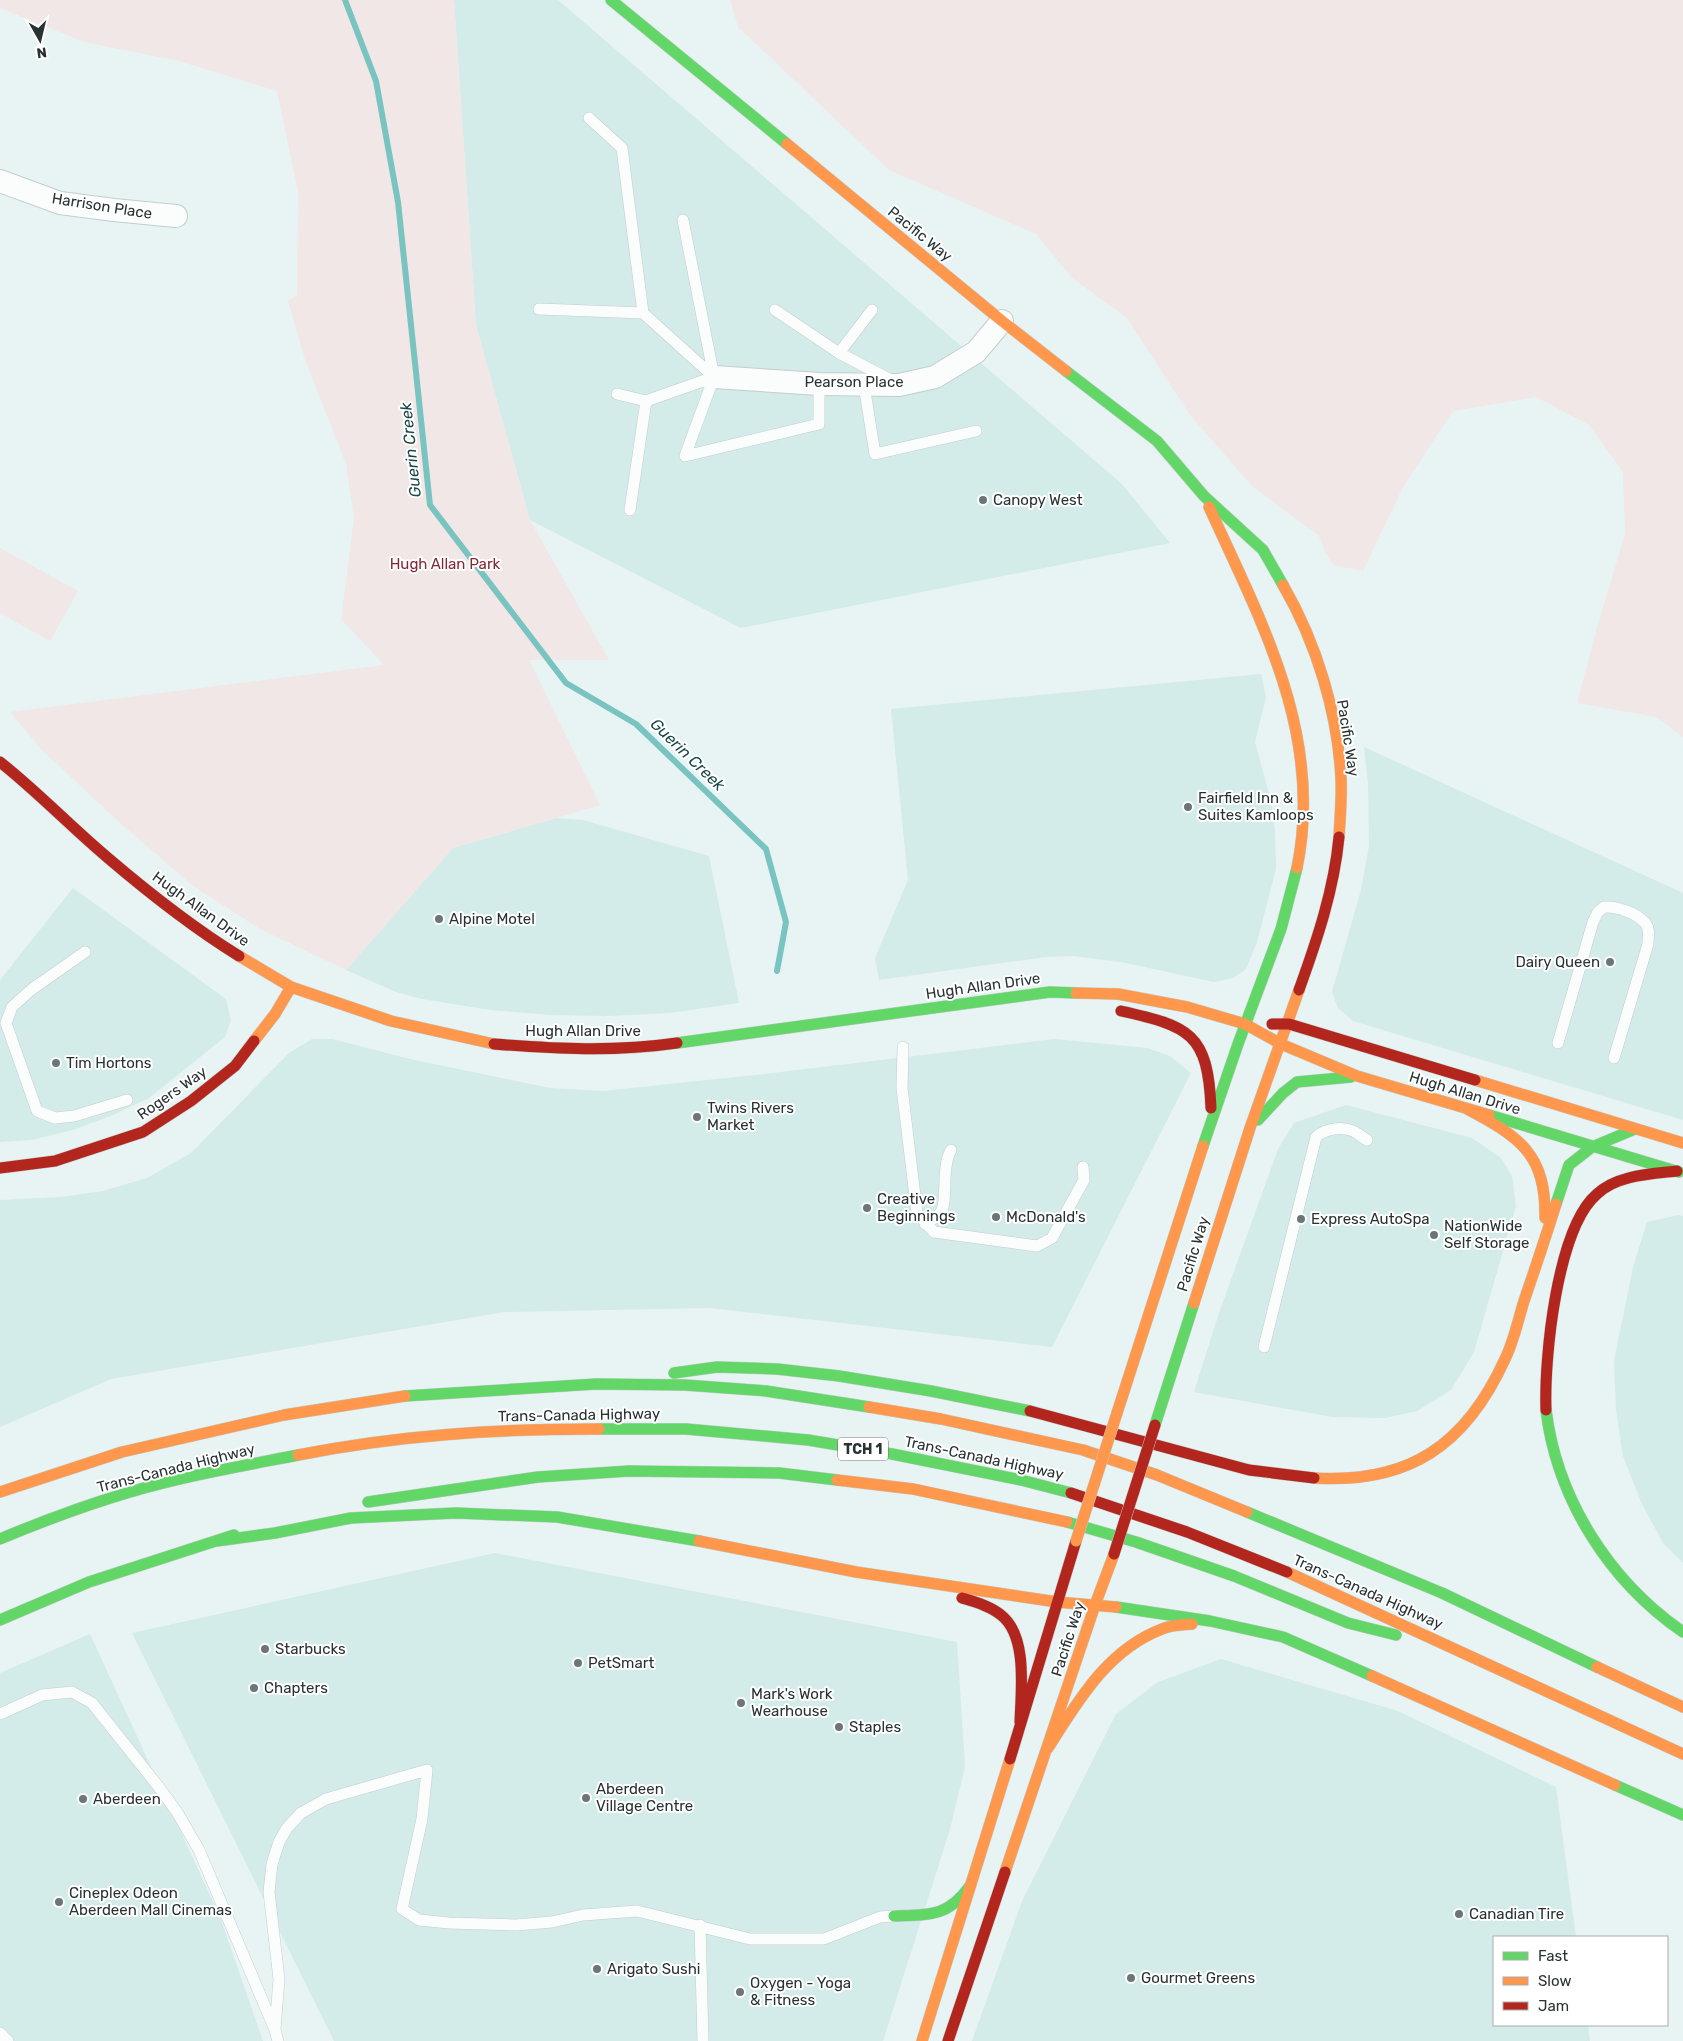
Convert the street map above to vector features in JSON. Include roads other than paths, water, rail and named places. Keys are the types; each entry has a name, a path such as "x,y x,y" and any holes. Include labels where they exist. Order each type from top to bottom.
{"main road":[{"name":"Pacific Way","path":"611,0 1002,321 1157,441 1204,496 1263,550 1290,598 1330,705 1337,740 1341,780 1339,839 1321,930 1250,1128 1114,1554 1095,1605 948,2041"},
{"name":"Pacific Way","path":"922,2041 972,1885 1076,1541 1212,1120 1284,920 1296,874 1302,836 1303,778 1299,740 1283,662 1204,496"},
{"name":"Hugh Allan Drive","path":"0,762 31,787 107,857 177,914 232,952 291,987 345,1007 417,1029 486,1043 612,1050 671,1044 1050,992 1118,994 1187,1007 1245,1024 1281,1044 1357,1076 1680,1172"},
{"name":"Rogers Way","path":"0,1168 55,1161 143,1132 191,1101 235,1066 275,1014 291,987"},
{"path":"1050,992 1174,1025 1188,1035 1201,1052 1208,1067 1212,1120"},
{"name":"Hugh Allan Drive","path":"1245,1024 1288,1024 1683,1143"},
{"path":"1250,1128 1283,1093 1297,1082 1357,1076"},
{"path":"1467,1109 1513,1136 1538,1163 1547,1201 1543,1240"},
{"path":"596,1384 717,1367 777,1369 840,1376 931,1390 1031,1411 1249,1470 1302,1479 1354,1480 1382,1475 1422,1460 1460,1432 1476,1413 1496,1381 1506,1358 1569,1165 1592,1147 1635,1129"},
{"path":"1680,1172 1645,1176 1609,1186 1594,1197 1578,1217 1558,1290 1545,1375 1546,1412 1552,1443 1561,1473 1588,1532 1636,1595 1683,1632"},
{"name":"Trans-Canada Highway","path":"0,1492 122,1452 284,1415 422,1394 596,1384 685,1385 766,1391 941,1419 1083,1450 1157,1475 1442,1593 1683,1707"},
{"name":"Trans-Canada Highway","path":"0,1538 56,1516 131,1492 229,1468 354,1444 431,1435 517,1429 686,1428 808,1440 987,1472 1070,1493 1187,1532 1274,1566 1683,1754"},
{"path":"355,1504 528,1478 629,1471 779,1473 913,1490 1033,1514 1127,1539 1234,1576 1348,1623 1466,1653"},
{"path":"217,1541 275,1533 351,1518 456,1513 557,1517 856,1572 1057,1602 1095,1605 1210,1621 1283,1637 1683,1815"},
{"path":"0,1620 89,1582 217,1541 268,1522"},
{"path":"856,1572 986,1605 1003,1618 1011,1626 1019,1652 1022,1683 1020,1722"},
{"path":"1048,1748 1086,1690 1124,1648 1163,1628 1210,1621"},
{"path":"894,1916 913,1916 944,1909 958,1901 972,1885"},
{"path":"894,1916 924,1926"},
{"path":"941,1942 945,1972"}],"street":[{"name":"Harrison Place","path":"1,184 60,203 176,216"},
{"name":"Pearson Place","path":"714,377 864,385 899,384 935,377 976,352 1002,321"}],"lane":[{"path":"589,118 622,148 643,313"},
{"path":"683,220 714,377 685,456 819,424 818,384"},
{"path":"539,310 643,313 714,377"},
{"path":"775,310 839,353 899,384"},
{"path":"839,353 872,310"},
{"path":"617,394 646,401 714,377"},
{"path":"864,385 875,454 976,430"},
{"path":"630,510 646,401"},
{"path":"1558,1043 1594,922 1598,912 1604,907 1612,906 1639,918 1647,925 1649,934 1648,944 1614,1058"},
{"path":"85,952 32,989 12,1007 6,1023 36,1111 55,1118 74,1116 128,1100"},
{"path":"903,1047 902,1088 916,1213 934,1232 1037,1246 1052,1238 1084,1180 1083,1167"},
{"path":"1264,1347 1316,1137 1323,1131 1336,1129 1353,1131 1367,1140"},
{"path":"925,1224 936,1218 942,1210 946,1158 951,1150"},
{"path":"0,1714 42,1695 72,1692 92,1703 177,1812 199,1850 276,2036"},
{"path":"276,2036 279,1979 269,1892 272,1864 283,1835 300,1813 326,1799 427,1770 422,1819 402,1909 420,1920 516,1925 552,1922 583,1915 638,1911 750,1939 824,1939 880,1917 894,1916"},
{"path":"700,1925 703,2041"},
{"path":"0,2033 8,2041"}],"waterway":[{"name":"Guerin Creek","path":"345,0 376,81 398,202 430,505 566,683 636,724 766,849 786,922 777,971"}],"place":[{"name":"Canopy West","path":"983,500"},
{"name":"Fairfield Inn & Suites Kamloops","path":"1188,807"},
{"name":"Alpine Motel","path":"439,919"},
{"name":"Dairy Queen","path":"1610,962"},
{"name":"Tim Hortons","path":"56,1063"},
{"name":"Twins Rivers Market","path":"697,1117"},
{"name":"Creative Beginnings","path":"867,1208"},
{"name":"McDonald's","path":"996,1217"},
{"name":"Express AutoSpa","path":"1301,1219"},
{"name":"NationWide Self Storage","path":"1434,1235"},
{"name":"Starbucks","path":"265,1649"},
{"name":"PetSmart","path":"578,1663"},
{"name":"Chapters","path":"254,1688"},
{"name":"Mark's Work Wearhouse","path":"741,1703"},
{"name":"Staples","path":"839,1727"},
{"name":"Aberdeen Village Centre","path":"586,1798"},
{"name":"Aberdeen","path":"83,1799"},
{"name":"Cineplex Odeon Aberdeen Mall Cinemas","path":"59,1902"},
{"name":"Canadian Tire","path":"1459,1914"},
{"name":"Arigato Sushi","path":"597,1969"},
{"name":"Gourmet Greens","path":"1131,1978"},
{"name":"Oxygen - Yoga & Fitness","path":"740,1992"}],"park label":[{"name":"Hugh Allan Park","path":"445,564"}]}
